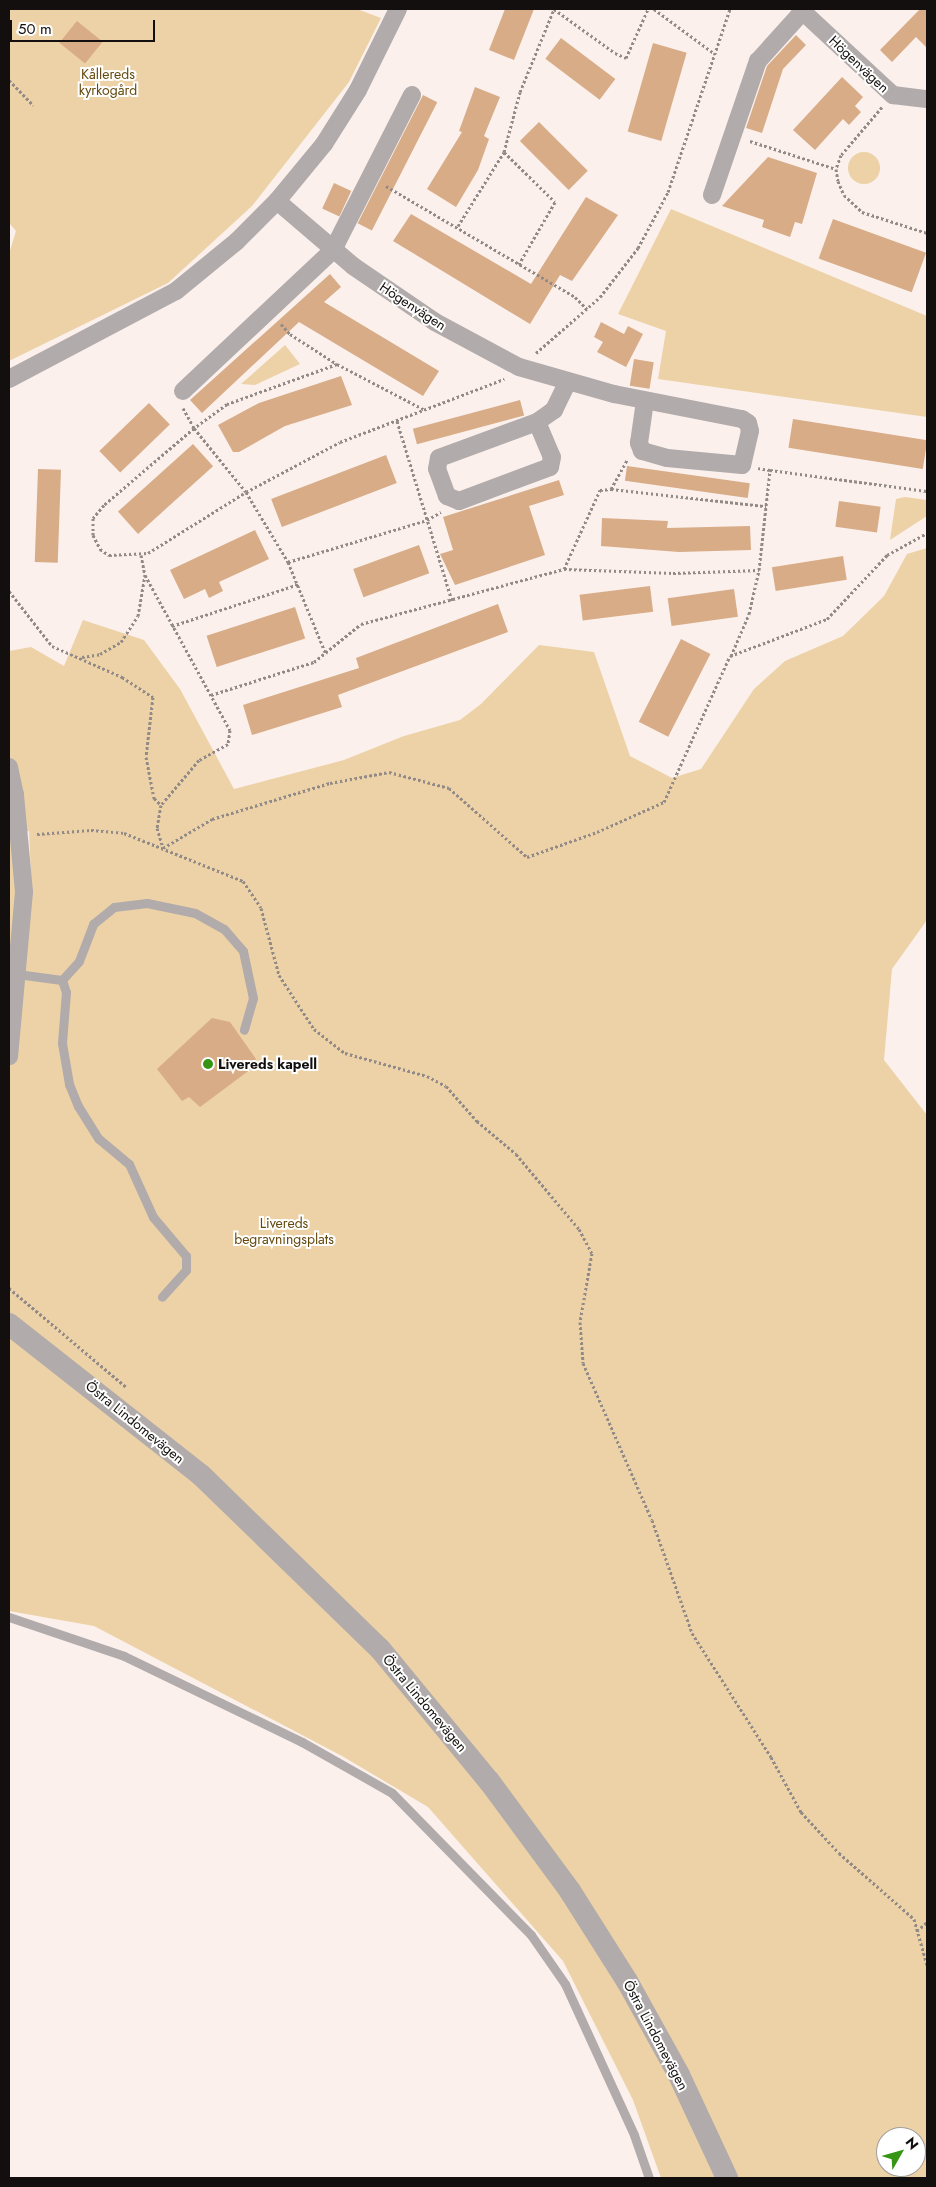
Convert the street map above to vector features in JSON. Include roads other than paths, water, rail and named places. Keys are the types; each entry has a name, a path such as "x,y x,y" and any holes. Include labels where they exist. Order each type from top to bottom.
{"street":[{"path":"9,379 176,291 237,241 277,201 345,111 398,9"},
{"path":"712,195 758,61 801,10"},
{"name":"Högenvägen","path":"801,10 893,95 927,99"},
{"path":"183,391 333,250 412,95"},
{"name":"Högenvägen","path":"277,201 333,250 435,322 518,367 567,383 748,422 742,465 648,456 642,451 639,443 645,401"},
{"path":"537,422 552,457 550,467 453,501 447,496 437,468 439,458 537,422 554,410 567,383"},
{"path":"9,767 20,835 24,892 9,1056"},
{"name":"Östra Lindomevägen","path":"9,1324 201,1475 380,1649 489,1781 570,1891 627,1981 679,2075 727,2178"}],"lane":[{"path":"62,980 79,960 93,924 114,907 147,903 195,913 224,929 243,951 253,998 244,1030"},
{"path":"17,974 62,980"},
{"path":"62,980 66,992 62,1043 69,1084 78,1106 99,1139 129,1164 153,1217 186,1256 186,1270 162,1297"},
{"path":"9,1616 124,1656 302,1742 392,1793 531,1935 564,1984 634,2135 649,2178"}],"place":[{"name":"Livereds kapell","path":"208,1064"}],"park label":[{"name":"Kållereds kyrkogård","path":"108,82"},
{"name":"Livereds begravningsplats","path":"284,1232"}]}
